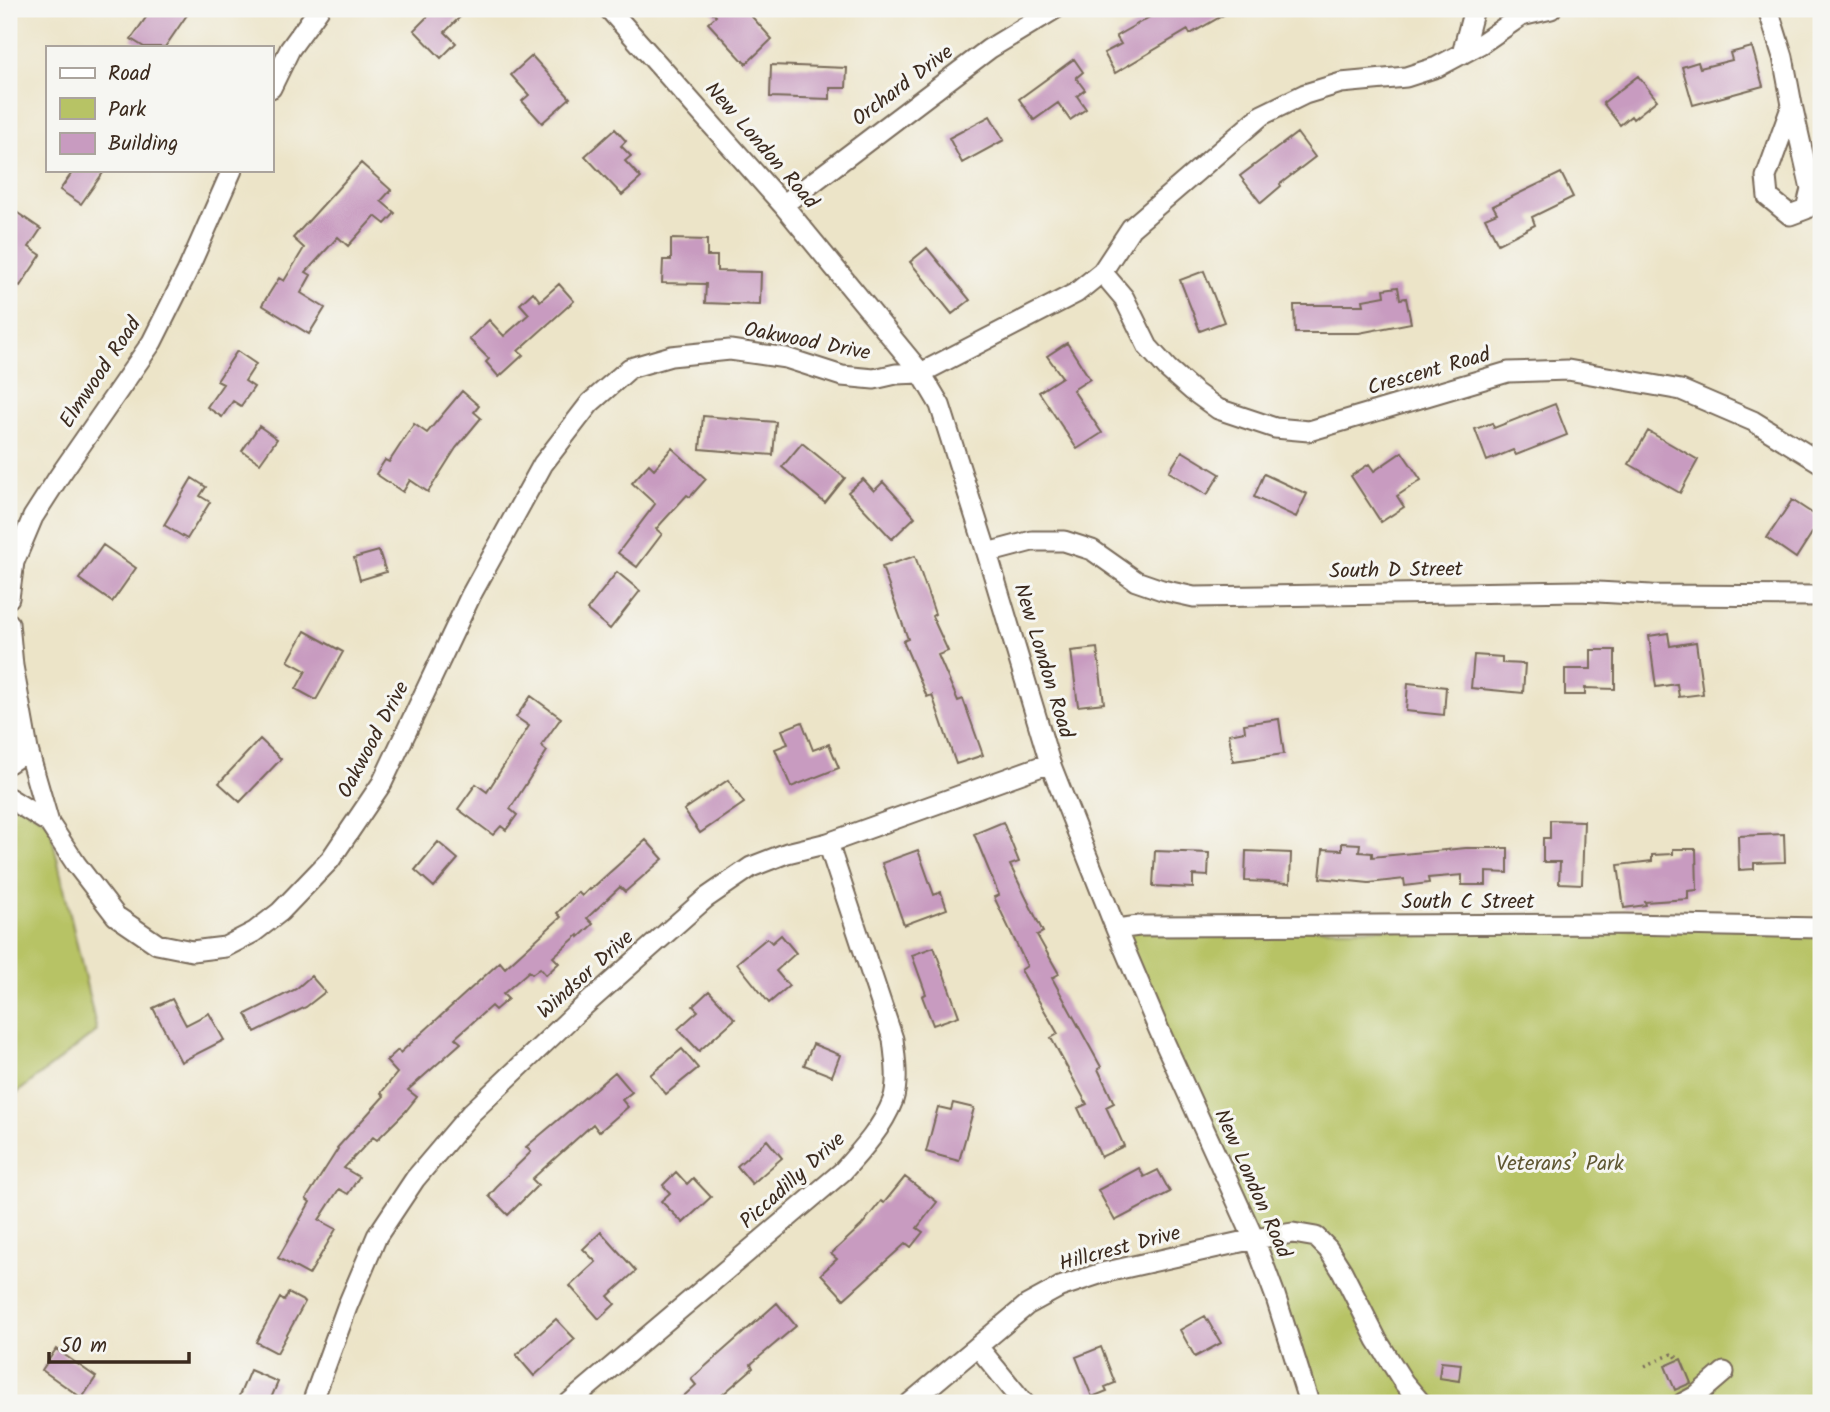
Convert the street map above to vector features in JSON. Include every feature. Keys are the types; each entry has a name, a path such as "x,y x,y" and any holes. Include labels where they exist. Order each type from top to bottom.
{"street":[{"path":"273,84 290,49 319,9"},
{"name":"New London Road","path":"609,9 783,205 921,373 940,405 1050,763 1158,1030 1254,1239 1275,1294 1309,1403"},
{"name":"Orchard Drive","path":"783,205 989,49 1055,9"},
{"path":"1462,54 1474,9"},
{"name":"Oakwood Drive","path":"28,750 49,823 116,916 157,944 192,951 225,947 254,932 280,912 330,860 382,783 471,595 543,464 590,403 630,368 671,356 730,350 786,358 842,376 874,379 896,374 921,373 1076,293 1102,272 1131,228 1262,115 1305,94 1341,83 1406,77 1437,67 1482,43 1514,12 1551,9"},
{"path":"1768,9 1783,57 1811,189 1806,209 1790,215 1768,198 1766,177 1792,105"},
{"name":"Elmwood Road","path":"9,598 14,562 33,517 152,342 187,272 231,172"},
{"name":"Crescent Road","path":"1102,272 1124,298 1148,347 1168,369 1218,409 1275,428 1309,431 1508,372 1568,370 1681,390 1753,421 1821,463"},
{"name":"South D Street","path":"987,553 1032,541 1064,541 1092,550 1136,581 1194,597 1580,592 1821,596"},
{"path":"9,623 13,666 28,750 9,763"},
{"name":"Windsor Drive","path":"312,1403 347,1307 377,1236 415,1179 471,1113 575,1014 706,898 751,867 787,853 828,843 1050,763"},
{"path":"9,798 49,823"},
{"name":"Piccadilly Drive","path":"569,1403 842,1172 874,1136 893,1099 896,1065 893,1039 828,843"},
{"name":"South C Street","path":"1116,929 1139,926 1611,924 1821,928"},
{"name":"Hillcrest Drive","path":"910,1403 1027,1305 1060,1287 1102,1272 1293,1233 1316,1237 1328,1249 1377,1340 1404,1383 1421,1403"},
{"path":"978,1347 1024,1403"},
{"path":"1683,1403 1696,1396 1724,1372"}],"path":[{"path":"1645,1366 1674,1353 1678,1360"}],"green space":[{"path":"9,798 49,823 97,1031 9,1099"},
{"name":"Veterans’ Park","path":"1821,928 1821,1403 1309,1403 1275,1295 1116,929"}],"building":[{"path":"152,9 191,9 166,46 142,46 131,39"},
{"path":"435,9 468,9 445,32 456,43 441,58 414,30"},
{"path":"709,9 745,9 772,39 746,64 708,23 716,16"},
{"path":"1164,9 1234,9 1190,34 1188,30 1115,73 1104,53 1121,44 1116,36"},
{"path":"1752,47 1763,86 1693,105 1682,67 1698,62 1700,68 1732,60 1730,53"},
{"path":"532,56 570,98 542,123 522,101 529,95 511,75"},
{"path":"1074,59 1083,72 1076,78 1085,90 1077,96 1086,109 1070,120 1058,103 1034,120 1019,99"},
{"path":"771,65 847,68 846,88 830,88 830,99 770,97"},
{"path":"1638,76 1657,100 1633,119 1631,116 1620,125 1603,103"},
{"path":"990,116 1004,140 962,163 949,138"},
{"path":"615,129 626,141 621,146 631,156 625,161 641,178 622,195 585,156"},
{"path":"1297,133 1315,157 1280,184 1281,186 1261,203 1240,176"},
{"path":"361,163 391,190 381,201 395,213 385,224 375,216 348,246 338,237 306,272 311,275 301,293 325,308 309,334 262,305 279,278 284,281 304,248 293,238"},
{"path":"73,172 104,172 81,204 60,190"},
{"path":"1561,173 1573,197 1532,217 1535,225 1498,244 1485,218 1497,213 1493,206"},
{"path":"9,207 41,229 29,247 41,255 20,286 9,279"},
{"path":"671,239 707,240 707,256 717,256 717,271 761,272 760,305 705,303 706,284 662,283 663,260 671,260"},
{"path":"927,248 970,300 952,314 910,262"},
{"path":"1204,271 1224,322 1200,331 1180,280"},
{"path":"559,284 574,301 518,351 523,355 499,377 486,362 489,359 469,339 489,320 504,336 529,314 520,304 533,292 540,301"},
{"path":"1398,287 1400,299 1406,298 1411,323 1359,333 1295,333 1294,305 1364,305 1363,300 1385,296 1384,289"},
{"path":"1067,343 1090,379 1073,390 1102,433 1077,449 1039,392 1062,377 1047,356"},
{"path":"237,351 256,364 245,381 254,387 241,406 233,401 222,417 207,407 223,384 217,381"},
{"path":"462,391 479,406 474,412 481,418 456,448 428,492 410,480 403,492 376,474 385,460 389,462 414,424 427,433"},
{"path":"1555,404 1567,435 1516,455 1513,450 1487,461 1475,429 1492,423 1494,428"},
{"path":"703,416 776,422 773,455 700,449"},
{"path":"259,426 277,439 260,463 242,451"},
{"path":"1648,431 1698,460 1680,493 1629,464"},
{"path":"802,443 845,478 825,503 782,467"},
{"path":"672,448 706,479 690,497 687,495 656,529 662,534 637,567 618,553 655,504 632,483 649,464 654,469"},
{"path":"1182,451 1220,474 1207,495 1169,472"},
{"path":"1402,452 1421,480 1397,496 1404,507 1381,522 1351,476 1369,464 1374,471"},
{"path":"1264,474 1307,494 1296,517 1254,497"},
{"path":"192,478 206,487 200,496 210,502 187,539 164,525"},
{"path":"863,479 874,491 883,482 915,517 892,539 848,492"},
{"path":"1792,500 1821,519 1796,558 1767,538"},
{"path":"103,545 136,568 112,602 79,579"},
{"path":"379,551 386,572 360,580 354,558"},
{"path":"915,556 935,614 932,616 948,651 938,655 958,701 963,699 983,755 956,764 932,695 927,697 903,641 908,639 882,567"},
{"path":"617,572 640,591 610,629 587,610"},
{"path":"305,631 343,652 316,700 296,689 306,671 288,661"},
{"path":"1668,633 1670,646 1696,642 1703,694 1679,697 1677,684 1656,687 1649,636"},
{"path":"1097,648 1104,703 1078,706 1071,651"},
{"path":"1591,650 1615,650 1615,689 1585,688 1585,695 1565,695 1565,669 1591,669"},
{"path":"1474,655 1502,657 1502,663 1525,664 1523,693 1471,688"},
{"path":"1408,683 1446,687 1444,715 1406,711"},
{"path":"531,696 561,718 541,746 547,751 510,809 517,815 506,830 501,826 493,835 458,809 476,784 487,792 529,726 516,717"},
{"path":"1279,719 1284,754 1233,761 1229,734 1245,731 1244,724"},
{"path":"802,722 813,750 829,744 839,768 791,787 775,749 788,744 782,730"},
{"path":"260,739 281,759 240,802 219,783"},
{"path":"728,780 744,803 700,833 684,810"},
{"path":"1550,820 1584,821 1582,884 1559,883 1560,862 1543,862 1543,838 1550,838"},
{"path":"1003,822 1019,862 1010,865 1043,932 1037,935 1059,974 1052,978 1101,1067 1098,1069 1114,1103 1106,1107 1124,1146 1101,1157 1078,1108 1087,1104 1051,1038 1058,1034 1021,970 1027,966 994,897 999,895 974,834"},
{"path":"1784,834 1785,862 1754,863 1754,869 1739,870 1738,836"},
{"path":"646,840 663,859 625,892 620,887 587,918 593,924 553,957 559,963 546,975 540,968 532,974 529,971 503,994 508,999 495,1010 491,1006 455,1038 461,1043 408,1090 417,1097 405,1112 377,1140 373,1137 344,1168 359,1177 348,1194 339,1189 319,1220 336,1229 309,1275 278,1258 310,1202 306,1199 337,1148 384,1096 381,1093 397,1073 386,1061 398,1050 400,1053 500,962 505,968 561,917 557,913 578,892 582,896 590,890"},
{"path":"438,842 458,859 434,887 415,870"},
{"path":"1342,843 1360,844 1359,852 1372,853 1372,857 1466,848 1508,848 1508,873 1486,872 1486,885 1462,885 1462,875 1428,878 1429,883 1405,886 1404,879 1369,883 1320,878 1323,849 1342,850"},
{"path":"1673,849 1696,849 1697,890 1688,891 1688,899 1645,902 1646,905 1624,908 1618,865 1652,861 1652,855 1673,854"},
{"path":"918,850 934,895 941,892 947,909 904,925 882,863"},
{"path":"1155,851 1209,853 1208,876 1193,875 1193,888 1153,886"},
{"path":"1246,851 1291,853 1290,883 1245,881"},
{"path":"781,935 796,953 776,971 789,986 769,1003 737,963 767,938 772,943"},
{"path":"934,947 959,1016 933,1025 922,996 926,994 912,955"},
{"path":"311,976 325,992 306,1007 255,1032 246,1014 296,989"},
{"path":"709,991 735,1019 699,1051 678,1029 698,1011 693,1006"},
{"path":"172,999 186,1025 209,1013 224,1040 181,1062 153,1008"},
{"path":"813,1044 840,1055 832,1076 804,1065"},
{"path":"682,1049 698,1068 666,1094 650,1075"},
{"path":"615,1072 632,1092 622,1100 628,1107 599,1132 593,1124 532,1179 538,1185 508,1215 489,1196 496,1186 531,1152 526,1147"},
{"path":"953,1103 974,1108 959,1161 926,1152 938,1107 951,1110"},
{"path":"767,1140 782,1158 752,1184 737,1166"},
{"path":"1139,1168 1144,1177 1158,1170 1170,1192 1115,1221 1098,1190"},
{"path":"676,1172 687,1184 693,1178 711,1197 683,1223 661,1201 670,1193 663,1185"},
{"path":"905,1177 937,1202 917,1228 923,1232 911,1247 906,1243 844,1299 821,1274 837,1259 831,1254 861,1226 881,1201 884,1203"},
{"path":"601,1232 636,1271 608,1296 615,1304 599,1319 570,1286 596,1262 583,1249"},
{"path":"288,1293 305,1302 277,1353 256,1342 280,1298 284,1301"},
{"path":"777,1303 796,1326 751,1364 753,1368 713,1403 676,1403 696,1385 691,1379"},
{"path":"1205,1316 1221,1343 1195,1357 1180,1330"},
{"path":"556,1319 575,1339 534,1376 516,1355"},
{"path":"1101,1347 1115,1383 1105,1387 1107,1391 1092,1397 1076,1357"},
{"path":"56,1349 96,1377 82,1398 42,1370"},
{"path":"1681,1359 1691,1383 1675,1390 1665,1366"},
{"path":"1441,1362 1461,1364 1459,1381 1439,1378"},
{"path":"250,1370 278,1382 269,1403 236,1403"}]}
